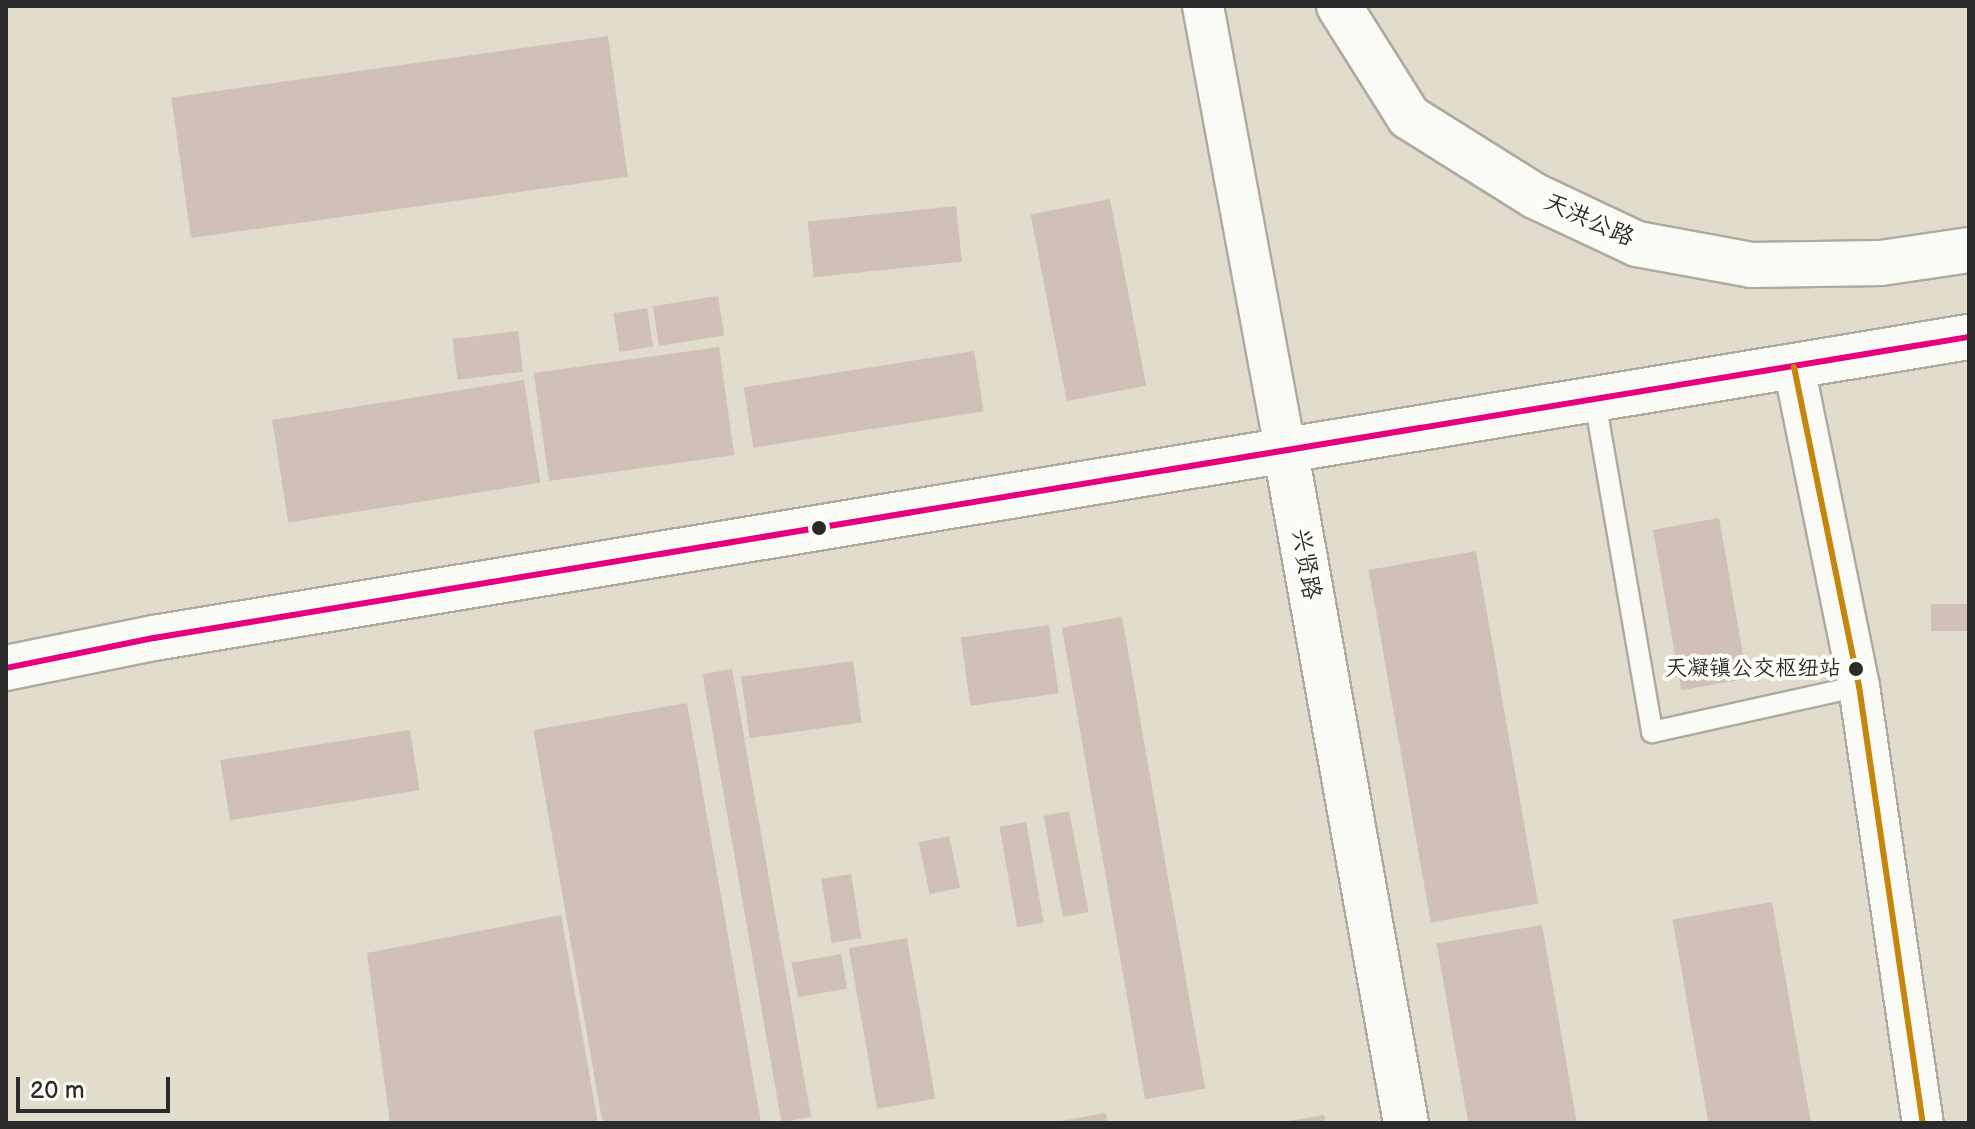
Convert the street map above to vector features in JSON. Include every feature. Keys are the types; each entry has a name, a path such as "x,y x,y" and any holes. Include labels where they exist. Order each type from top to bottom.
{"street":[{"name":"兴贤路","path":"1203,6 1406,1123"},
{"name":"天洪公路","path":"1339,6 1409,117 1535,196 1637,244 1751,265 1881,263 1969,250"},
{"path":"6,668 154,638 1286,453 1969,337"},
{"path":"1794,367 1859,686 1923,1123"}],"lane":[{"path":"1595,401 1652,732 1859,686"}],"building":[{"path":"608,36 628,177 191,238 171,97"},
{"path":"1110,199 1146,386 1067,401 1030,214"},
{"path":"956,206 962,262 814,277 808,222"},
{"path":"718,296 724,336 659,346 653,306"},
{"path":"647,308 653,347 620,352 613,313"},
{"path":"518,331 523,372 457,380 452,339"},
{"path":"719,347 734,455 549,481 534,373"},
{"path":"974,351 984,411 753,448 744,387"},
{"path":"524,380 540,483 288,523 272,420"},
{"path":"1719,518 1747,679 1681,690 1653,530"},
{"path":"1476,551 1538,904 1431,922 1369,570"},
{"path":"1931,604 1969,604 1969,631 1931,631"},
{"path":"1122,617 1205,1089 1145,1099 1062,628"},
{"path":"1049,625 1059,693 970,706 961,637"},
{"path":"853,661 862,722 750,738 741,677"},
{"path":"732,669 811,1117 781,1122 702,674"},
{"path":"687,703 761,1123 603,1123 533,730"},
{"path":"410,730 420,790 230,820 220,760"},
{"path":"1069,811 1089,912 1063,917 1043,816"},
{"path":"1026,822 1044,922 1017,927 999,827"},
{"path":"949,836 960,888 930,894 919,842"},
{"path":"851,874 861,938 832,943 821,879"},
{"path":"1772,902 1811,1123 1708,1123 1673,920"},
{"path":"561,915 598,1123 390,1123 367,953"},
{"path":"1542,925 1577,1123 1468,1123 1437,944"},
{"path":"907,938 935,1099 877,1109 849,948"},
{"path":"841,954 847,988 798,997 792,963"},
{"path":"1106,1113 1108,1123 1061,1123 1061,1121"},
{"path":"1324,1115 1326,1123 1288,1123 1288,1121"}],"transit line":[{"path":"6,668 154,638 1969,337"},
{"path":"1794,367 1859,686 1923,1123"}],"place":[{"name":"天凝镇公交枢纽站","path":"1856,669"}]}
